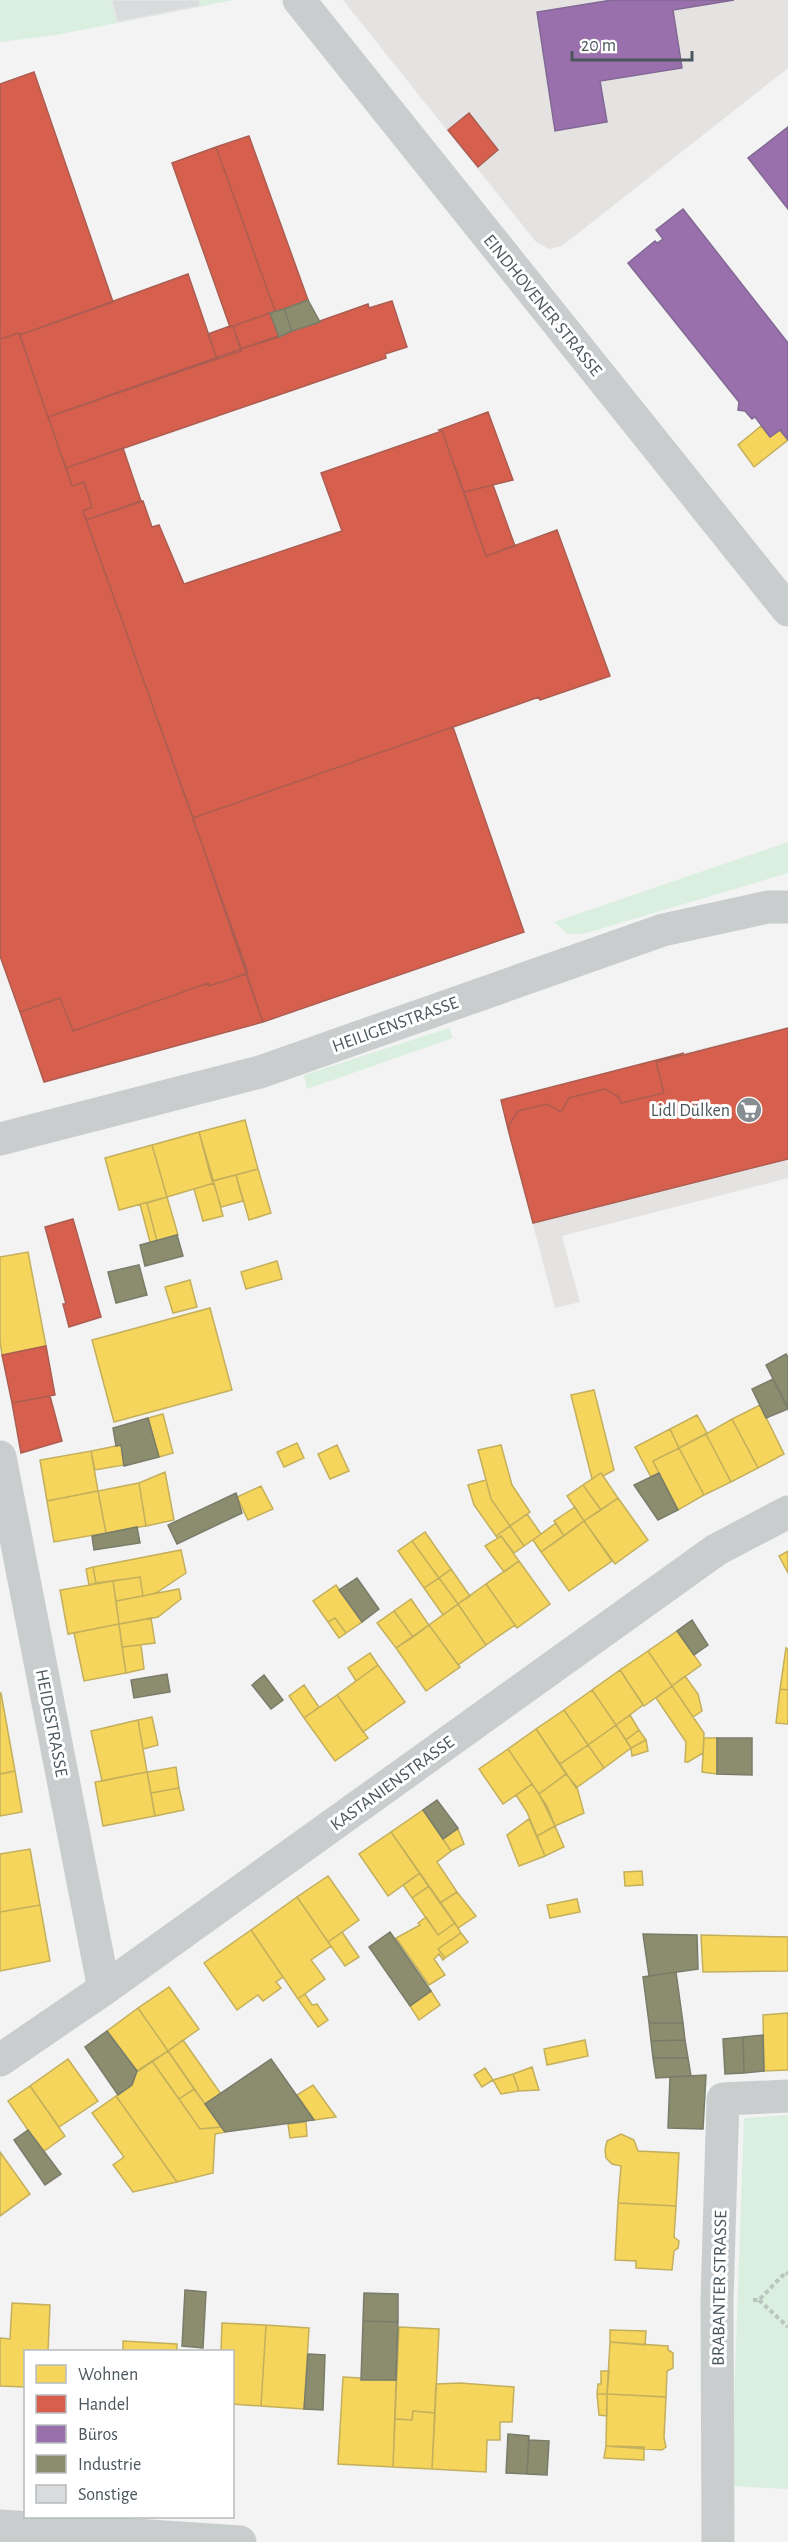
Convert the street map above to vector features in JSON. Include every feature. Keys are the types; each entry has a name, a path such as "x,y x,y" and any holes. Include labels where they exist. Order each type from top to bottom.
{"street":[{"name":"EINDHOVENER STRASSE","path":"299,0 788,610"},
{"name":"HEILIGENSTRASSE","path":"0,1139 260,1072 663,930 768,907 788,907"},
{"name":"HEIDESTRASSE","path":"0,1457 104,1989"},
{"name":"KASTANIENSTRASSE","path":"0,2060 104,1989 716,1550 788,1512"},
{"name":"BRABANTER STRASSE","path":"718,2542 717,2300 723,2099 788,2096"},
{"path":"0,2526 240,2542"}],"path":[{"path":"759,2300 788,2327"}],"shaded area":[{"path":"343,0 788,0 788,68 562,246 549,249 536,242"},
{"path":"788,1027 788,1178 562,1236 580,1302 555,1308 500,1099"}],"green space":[{"path":"0,0 234,0 56,35 0,42"},
{"path":"788,842 788,873 583,934 568,934 554,922"},
{"path":"449,1028 453,1038 307,1089 304,1075"},
{"path":"788,2115 788,2489 731,2486 744,2118"}],"building: Wohnen":[{"path":"761,426 770,437 780,430 788,440 754,467 738,445"},
{"path":"245,1120 258,1169 212,1181 199,1132"},
{"path":"199,1132 214,1183 167,1197 152,1145"},
{"path":"152,1145 167,1197 119,1210 105,1158"},
{"path":"258,1169 271,1213 249,1220 236,1175"},
{"path":"236,1175 243,1201 221,1207 213,1181"},
{"path":"214,1183 223,1216 203,1221 194,1189"},
{"path":"167,1197 178,1235 157,1241 147,1203"},
{"path":"147,1203 157,1241 150,1242 140,1204"},
{"path":"28,1252 46,1346 2,1355 0,1257"},
{"path":"277,1261 282,1279 246,1289 241,1272"},
{"path":"190,1280 197,1307 173,1313 165,1287"},
{"path":"210,1308 232,1390 114,1422 92,1340"},
{"path":"594,1390 614,1470 603,1476 601,1473 592,1479 571,1395"},
{"path":"760,1405 784,1454 758,1468 732,1419"},
{"path":"163,1414 173,1453 159,1457 148,1418"},
{"path":"697,1415 707,1433 679,1448 670,1429"},
{"path":"732,1419 758,1468 731,1482 706,1434"},
{"path":"670,1429 679,1448 653,1461 659,1473 651,1477 635,1447"},
{"path":"706,1434 731,1482 704,1495 679,1448"},
{"path":"297,1443 304,1458 284,1467 277,1452"},
{"path":"121,1445 124,1465 95,1470 91,1451"},
{"path":"337,1445 349,1471 330,1479 318,1454"},
{"path":"501,1445 512,1485 530,1512 510,1526 491,1499 478,1450"},
{"path":"679,1448 704,1495 678,1510 653,1461"},
{"path":"91,1451 98,1491 47,1501 40,1460"},
{"path":"165,1472 174,1520 146,1526 139,1483"},
{"path":"601,1473 618,1498 601,1510 583,1485"},
{"path":"486,1480 491,1499 510,1526 496,1536 474,1505 468,1485"},
{"path":"139,1483 146,1526 106,1533 98,1491"},
{"path":"583,1485 601,1510 584,1521 567,1496"},
{"path":"261,1486 273,1509 248,1520 237,1497"},
{"path":"98,1491 106,1533 54,1542 47,1501"},
{"path":"618,1498 648,1540 615,1564 584,1521"},
{"path":"575,1507 584,1521 564,1536 554,1521"},
{"path":"527,1514 541,1534 524,1546 510,1526"},
{"path":"584,1521 612,1561 569,1591 541,1552"},
{"path":"556,1523 564,1536 541,1552 533,1540"},
{"path":"510,1526 524,1546 514,1553 501,1536 497,1538 496,1536"},
{"path":"425,1532 451,1569 439,1578 412,1541"},
{"path":"501,1536 519,1561 504,1572 485,1546"},
{"path":"412,1541 439,1578 424,1588 398,1551"},
{"path":"181,1550 186,1573 156,1593 143,1596 140,1577 96,1583 93,1567"},
{"path":"788,1551 788,1573 779,1556"},
{"path":"519,1561 550,1604 517,1628 486,1584"},
{"path":"93,1567 96,1583 89,1585 86,1569"},
{"path":"451,1569 470,1596 458,1604 439,1578"},
{"path":"140,1577 143,1596 116,1601 113,1581"},
{"path":"439,1578 458,1604 443,1615 424,1588"},
{"path":"113,1581 119,1624 68,1634 60,1590"},
{"path":"486,1584 515,1625 486,1645 458,1604"},
{"path":"336,1585 362,1622 346,1633 335,1618 328,1622 313,1601"},
{"path":"179,1589 181,1599 158,1617 119,1624 116,1601"},
{"path":"411,1599 429,1625 413,1637 394,1611"},
{"path":"458,1604 486,1645 458,1665 429,1625"},
{"path":"394,1611 413,1637 396,1648 377,1623"},
{"path":"151,1618 155,1643 122,1647 119,1624"},
{"path":"335,1618 346,1633 339,1638 328,1622"},
{"path":"119,1624 126,1673 84,1681 74,1633"},
{"path":"429,1625 460,1667 426,1691 396,1648"},
{"path":"677,1631 701,1665 672,1686 648,1651"},
{"path":"141,1645 144,1669 126,1673 122,1647"},
{"path":"786,1648 788,1649 788,1690 780,1689"},
{"path":"648,1651 672,1686 644,1706 620,1670"},
{"path":"370,1653 378,1665 356,1681 348,1668"},
{"path":"378,1665 405,1702 363,1732 337,1695"},
{"path":"620,1670 643,1705 616,1725 592,1690"},
{"path":"685,1676 698,1694 702,1711 693,1717 672,1686"},
{"path":"304,1685 319,1707 304,1718 289,1696"},
{"path":"672,1686 704,1733 703,1753 688,1762 685,1762 686,1742 656,1698"},
{"path":"780,1689 788,1690 788,1724 776,1723"},
{"path":"592,1690 616,1725 588,1745 564,1710"},
{"path":"0,1693 15,1771 0,1774"},
{"path":"337,1695 368,1738 335,1761 304,1718"},
{"path":"564,1710 588,1745 560,1764 536,1729"},
{"path":"630,1715 639,1730 626,1740 616,1725"},
{"path":"152,1717 158,1745 143,1749 138,1720"},
{"path":"138,1720 147,1772 102,1781 91,1731"},
{"path":"616,1725 631,1748 604,1768 588,1745"},
{"path":"536,1729 566,1774 539,1794 508,1749"},
{"path":"639,1730 646,1740 631,1748 626,1740"},
{"path":"704,1738 717,1738 717,1774 702,1772"},
{"path":"646,1740 648,1751 632,1756 631,1748"},
{"path":"588,1745 604,1768 576,1788 560,1764"},
{"path":"508,1749 532,1784 503,1804 479,1769"},
{"path":"176,1767 179,1788 151,1793 147,1772"},
{"path":"15,1771 22,1812 0,1816 0,1774"},
{"path":"147,1772 155,1816 103,1826 95,1782"},
{"path":"566,1774 577,1787 584,1813 555,1826 539,1794"},
{"path":"532,1784 547,1806 555,1826 537,1836 527,1812 516,1795"},
{"path":"179,1788 184,1810 155,1816 151,1793"},
{"path":"423,1810 451,1851 437,1862 457,1892 440,1903 391,1832"},
{"path":"529,1819 545,1856 519,1866 507,1835"},
{"path":"555,1826 564,1847 545,1856 537,1836"},
{"path":"458,1829 464,1844 451,1851 443,1839"},
{"path":"391,1832 420,1873 388,1896 359,1854"},
{"path":"30,1849 40,1905 0,1912 0,1854"},
{"path":"642,1871 643,1885 625,1886 624,1872"},
{"path":"420,1873 429,1886 412,1898 403,1885"},
{"path":"328,1876 359,1920 328,1942 297,1897"},
{"path":"429,1886 455,1923 438,1935 412,1898"},
{"path":"457,1892 476,1916 458,1928 440,1903"},
{"path":"297,1897 331,1946 311,1960 325,1979 298,1999 251,1930"},
{"path":"577,1899 580,1912 550,1918 547,1905"},
{"path":"40,1905 50,1961 0,1971 0,1912"},
{"path":"426,1917 438,1935 455,1923 461,1933 438,1949 445,1958 443,1960 439,1954 434,1959 445,1975 429,1985 396,1938 420,1925 418,1923"},
{"path":"251,1930 283,1977 276,1982 281,1988 263,2001 258,1995 237,2010 204,1963"},
{"path":"342,1932 359,1957 345,1966 328,1942"},
{"path":"461,1933 468,1942 445,1958 438,1949"},
{"path":"701,1935 788,1937 788,1971 703,1972"},
{"path":"169,1987 199,2029 168,2051 138,2008"},
{"path":"431,1991 440,2005 419,2020 410,2006"},
{"path":"305,1994 312,2005 317,2004 328,2020 318,2027 298,1999"},
{"path":"138,2008 168,2051 137,2072 107,2031"},
{"path":"788,2013 788,2070 764,2071 763,2015"},
{"path":"183,2040 221,2094 205,2104 168,2051"},
{"path":"585,2040 588,2056 547,2065 544,2049"},
{"path":"168,2051 194,2089 179,2099 152,2061"},
{"path":"68,2059 98,2101 59,2127 30,2086"},
{"path":"152,2061 200,2129 221,2127 225,2132 215,2134 213,2173 177,2182 116,2096 132,2085 137,2071"},
{"path":"532,2067 539,2090 519,2091 513,2074"},
{"path":"485,2068 493,2080 482,2087 474,2075"},
{"path":"513,2074 519,2091 501,2094 493,2080"},
{"path":"313,2085 336,2117 314,2120 297,2095"},
{"path":"30,2086 65,2136 43,2152 8,2101"},
{"path":"194,2089 221,2127 200,2129 179,2099"},
{"path":"116,2096 177,2182 133,2192 113,2165 124,2157 92,2113"},
{"path":"306,2122 307,2136 290,2138 288,2124"},
{"path":"621,2134 634,2140 638,2151 679,2153 676,2206 618,2203 621,2166 612,2164 606,2158 605,2150 607,2141"},
{"path":"0,2152 30,2194 0,2216"},
{"path":"618,2203 676,2206 674,2237 679,2241 678,2248 674,2251 672,2270 636,2268 636,2261 615,2260"},
{"path":"12,2303 50,2305 48,2350 24,2350 24,2387 0,2386 0,2338 10,2339"},
{"path":"222,2323 266,2325 261,2406 234,2404 234,2350 221,2350"},
{"path":"266,2325 309,2328 304,2409 261,2406"},
{"path":"399,2327 439,2329 435,2413 413,2411 412,2420 395,2419"},
{"path":"610,2330 646,2331 645,2345 610,2342"},
{"path":"123,2341 177,2344 177,2350 123,2350"},
{"path":"610,2342 668,2346 668,2350 673,2353 673,2368 667,2371 666,2397 607,2394"},
{"path":"601,2371 609,2371 607,2394 597,2394 598,2384 601,2384"},
{"path":"343,2377 396,2380 393,2467 338,2464"},
{"path":"460,2383 514,2387 512,2422 500,2422 500,2440 487,2440 486,2472 432,2469 436,2384"},
{"path":"597,2394 607,2394 607,2416 599,2415"},
{"path":"607,2394 666,2397 664,2438 666,2447 662,2450 606,2446"},
{"path":"413,2411 435,2413 432,2469 393,2467 395,2419 412,2420"},
{"path":"606,2446 644,2447 644,2460 604,2458"}],"building: Handel":[{"path":"34,72 113,302 20,335 19,333 0,339 0,84"},
{"path":"469,113 498,150 478,167 448,130"},
{"path":"249,136 308,300 280,311 275,311 216,147"},
{"path":"216,147 275,311 230,327 172,163"},
{"path":"188,274 217,359 48,417 20,335"},
{"path":"392,301 407,347 385,354 386,358 66,468 48,417 368,304 369,308"},
{"path":"270,313 279,337 241,349 233,326"},
{"path":"233,326 241,351 217,359 208,334"},
{"path":"19,333 72,486 84,482 92,507 83,511 248,973 209,986 208,983 73,1031 60,998 20,1012 0,956 0,339"},
{"path":"488,412 513,480 464,492 442,431 439,430"},
{"path":"442,431 486,556 557,530 610,676 540,700 539,697 193,818 86,520 143,501 152,527 159,525 184,584 342,531 321,473"},
{"path":"123,448 141,501 86,520 83,511 92,507 84,482 72,486 66,468"},
{"path":"493,485 515,546 486,556 464,492"},
{"path":"453,727 524,932 263,1022 193,818"},
{"path":"246,974 263,1022 44,1082 20,1012 60,998 73,1031 208,983 209,986"},
{"path":"788,1028 788,1159 533,1223 509,1133 509,1125 518,1111 547,1104 561,1112 569,1098 605,1089 619,1097 621,1103 664,1093 656,1062"},
{"path":"684,1053 656,1062 664,1093 621,1103 619,1097 605,1089 569,1098 561,1112 547,1104 518,1111 509,1125 509,1133 501,1100"},
{"path":"73,1219 101,1317 69,1327 63,1304 66,1304 45,1227"},
{"path":"46,1346 55,1395 12,1403 2,1355"},
{"path":"50,1396 62,1441 21,1453 12,1403"}],"building: Büros":[{"path":"612,0 734,0 673,10 682,68 600,81 607,122 555,131 537,12"},
{"path":"788,127 788,209 748,158"},
{"path":"683,209 788,343 788,440 780,430 770,437 755,417 752,419 745,411 738,410 739,402 628,263 655,241 657,243 663,239 656,230"}],"building: Industrie":[{"path":"308,300 320,322 292,331 284,309"},
{"path":"284,309 292,331 279,337 270,313"},
{"path":"177,1235 183,1256 145,1266 140,1245"},
{"path":"139,1265 147,1295 116,1303 108,1272"},
{"path":"786,1354 788,1357 788,1408 766,1365"},
{"path":"773,1379 788,1409 766,1418 752,1389"},
{"path":"148,1418 159,1457 124,1466 121,1445 116,1446 113,1428"},
{"path":"659,1473 678,1510 658,1520 634,1485"},
{"path":"236,1493 242,1513 177,1544 168,1525"},
{"path":"137,1527 140,1543 94,1550 92,1536"},
{"path":"357,1578 379,1609 362,1622 339,1590"},
{"path":"692,1620 708,1645 694,1655 677,1631"},
{"path":"167,1674 170,1692 134,1698 131,1680"},
{"path":"264,1675 283,1700 271,1709 252,1685"},
{"path":"717,1738 752,1738 752,1775 717,1774"},
{"path":"437,1800 458,1828 443,1839 423,1810"},
{"path":"390,1932 431,1991 410,2006 369,1947"},
{"path":"643,1934 697,1935 698,1969 649,1976"},
{"path":"676,1972 683,2023 649,2023 643,1977"},
{"path":"649,2023 683,2023 685,2040 651,2041"},
{"path":"107,2031 137,2071 132,2085 118,2095 85,2047"},
{"path":"763,2035 764,2071 744,2073 743,2037"},
{"path":"743,2037 744,2073 725,2074 723,2039"},
{"path":"685,2040 688,2058 653,2058 651,2041"},
{"path":"653,2058 688,2058 691,2076 656,2078"},
{"path":"271,2059 314,2120 225,2132 205,2104"},
{"path":"706,2075 703,2129 668,2128 670,2077"},
{"path":"28,2130 61,2174 45,2185 14,2140"},
{"path":"185,2290 206,2292 203,2348 182,2346"},
{"path":"364,2293 398,2294 398,2322 363,2321"},
{"path":"363,2321 398,2322 396,2380 361,2380"},
{"path":"308,2354 325,2355 323,2410 304,2409"},
{"path":"508,2434 529,2436 527,2474 506,2473"},
{"path":"529,2440 549,2441 547,2475 527,2474"}],"building: Sonstige":[{"path":"112,0 199,0 200,6 117,22"}],"place":[{"name":"Lidl Dülken","path":"749,1110"}]}
